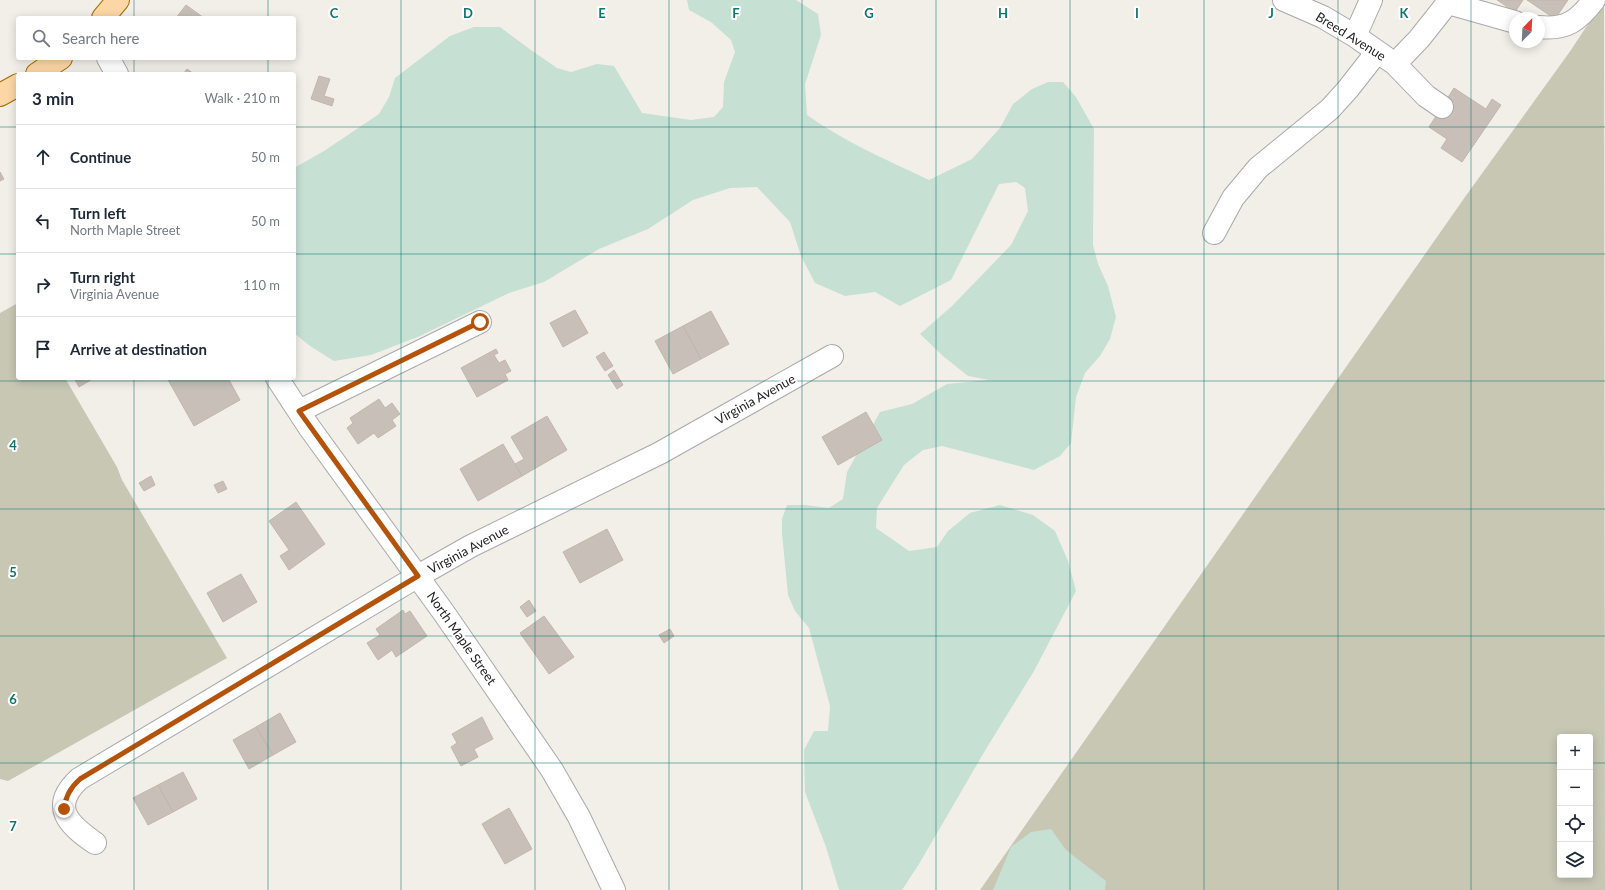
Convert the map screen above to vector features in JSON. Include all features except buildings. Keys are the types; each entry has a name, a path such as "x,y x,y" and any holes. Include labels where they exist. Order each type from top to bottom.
{"main road":[{"path":"105,16 118,0"},
{"path":"39,72 58,60"},
{"path":"0,95 16,86"}],"street":[{"name":"Breed Avenue","path":"1284,0 1316,6 1395,64 1422,93 1442,107"},
{"path":"1355,36 1371,0"},
{"path":"1545,27 1559,27 1571,23 1581,16 1594,0"},
{"path":"1395,64 1419,39 1449,2 1509,20"},
{"path":"1214,233 1233,198 1258,168 1330,109 1377,52"},
{"path":"109,60 116,72"},
{"path":"299,411 480,322"},
{"name":"Virginia Avenue","path":"95,843 73,826 65,812 66,797 70,789 80,779 418,576 471,546 660,453 832,356"},
{"name":"North Maple Street","path":"278,380 418,576 552,770 579,817 614,890"}],"shaded area":[{"path":"687,0 796,0 818,14 821,35 805,84 807,115 821,125 851,142 929,180 972,159 1000,128 1013,104 1032,89 1048,82 1063,82 1076,97 1094,129 1093,245 1098,264 1108,286 1116,317 1110,339 1100,356 1085,373 1076,397 1071,443 1060,456 1034,470 942,446 923,450 904,465 877,508 876,528 909,551 937,547 948,531 970,513 1000,505 1033,515 1055,531 1068,561 1076,591 1034,671 902,890 839,890 826,847 805,792 804,750 814,731 828,731 830,706 809,628 795,611 788,595 782,519 787,505 805,505 829,508 843,499 847,472 880,412 912,404 947,384 989,380 968,376 943,356 920,334 952,306 1011,245 1028,211 1025,188 1016,182 999,184 951,280 900,306 875,292 845,296 815,283 801,256 790,222 757,187 730,188 693,200 648,229 599,249 544,282 509,293 420,336 371,355 334,361 310,346 296,335 296,167 324,151 379,114 389,97 395,78 450,36 474,27 500,27 557,68 571,72 597,64 614,66 642,113 691,120 714,117 723,107 724,82 735,52 731,40 711,22 689,10"},
{"path":"1604,0 1605,890 980,890 1465,197 1571,50"},
{"path":"16,304 16,380 66,380 117,467 122,480 227,658 8,781 0,779 0,313"},
{"path":"1051,829 1066,850 1106,881 1105,890 993,890 1011,847 1031,832"}],"route":[{"path":"64,809 66,797 72,787 80,779 418,576 309,427 299,411 480,322"}]}
